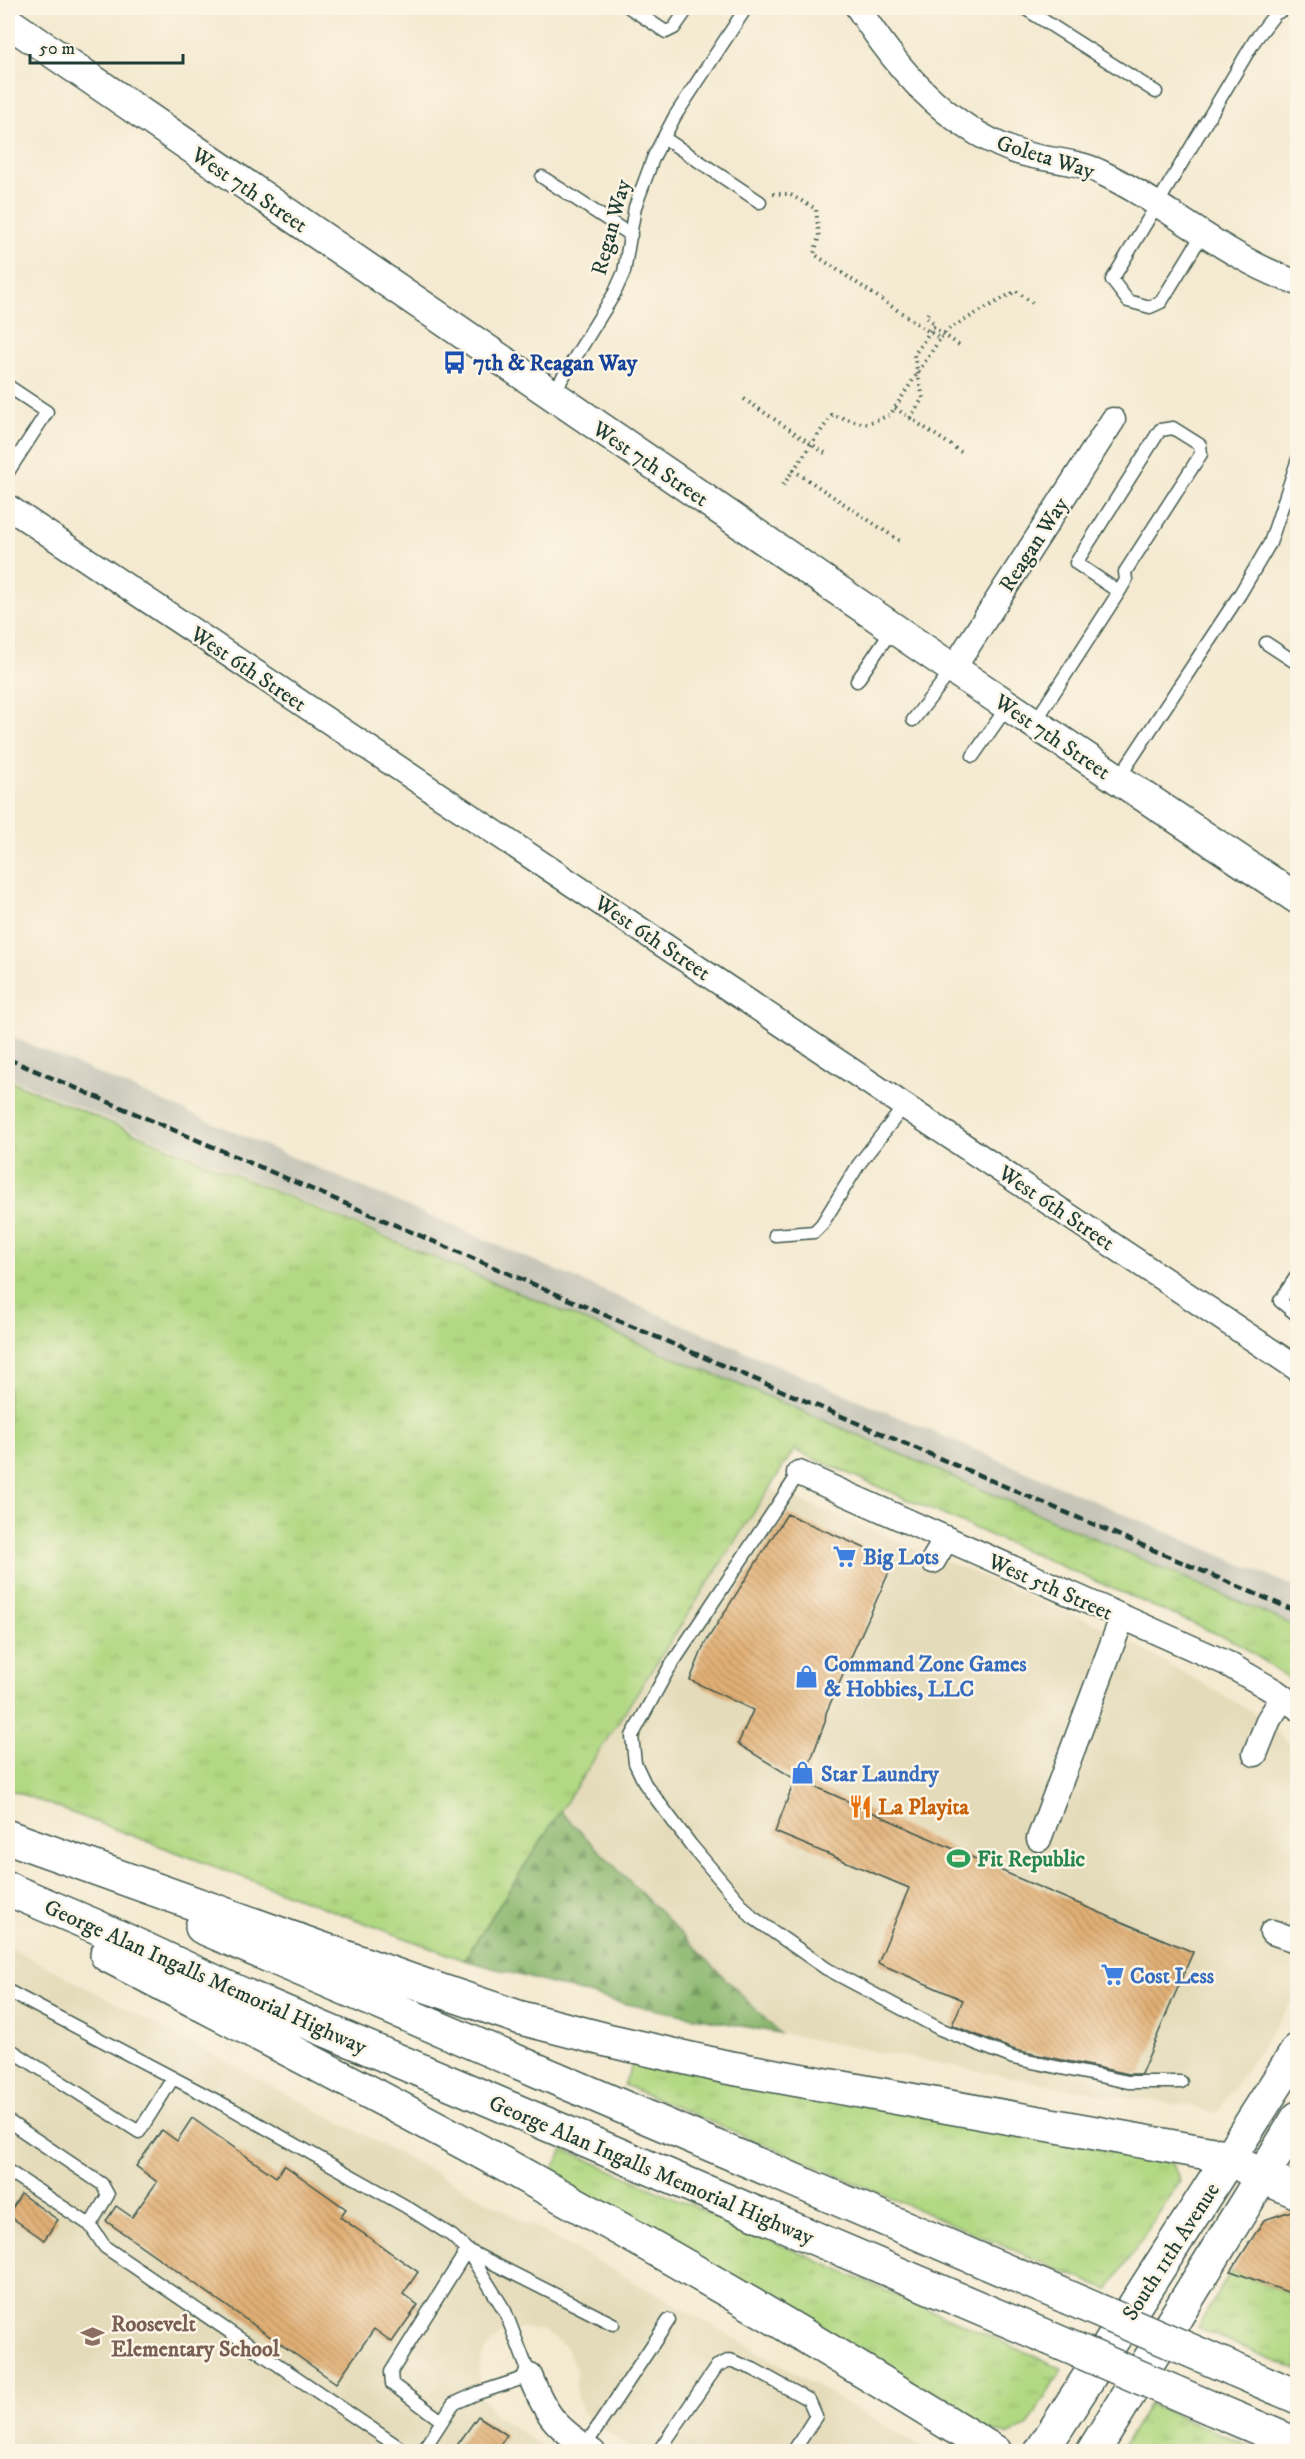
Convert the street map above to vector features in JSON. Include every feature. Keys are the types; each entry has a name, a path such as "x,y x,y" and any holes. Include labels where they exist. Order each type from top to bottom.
{"main road":[{"path":"8,1837 412,1982 521,2018 737,2069 1230,2157 1263,2177 1298,2192"},
{"name":"George Alan Ingalls Memorial Highway","path":"8,1844 1298,2397"},
{"name":"George Alan Ingalls Memorial Highway","path":"8,1889 95,1926 239,1993 1298,2445"},
{"path":"8,1901 540,2184 742,2299 995,2451"},
{"name":"South 11th Avenue","path":"1041,2451 1298,2050"},
{"name":"South 11th Avenue","path":"1093,2451 1298,2118"}],"street":[{"name":"Goleta Way","path":"858,8 884,47 911,81 945,111 990,140 1012,150 1098,171 1245,260 1298,283"},
{"name":"West 7th Street","path":"8,22 892,628 1298,899"},
{"name":"Reagan Way","path":"953,669 1113,420"},
{"name":"West 6th Street","path":"8,507 1298,1369"},
{"name":"West 5th Street","path":"799,1473 1226,1663 1290,1703"},
{"path":"933,1561 946,1539"},
{"path":"1039,1839 1122,1618"},
{"path":"1255,1755 1269,1719 1290,1703"},
{"path":"1272,1932 1298,1941"},
{"path":"530,2376 544,2409 563,2431 589,2449"}],"lane":[{"path":"630,8 666,32 674,28 688,8"},
{"name":"Regan Way","path":"551,396 614,294 624,272 635,207 643,181 664,138 746,8"},
{"path":"1024,8 1156,92"},
{"path":"1202,235 1161,302 1150,307 1128,301 1112,280 1255,40 1275,14 1286,8"},
{"path":"664,138 760,202"},
{"path":"542,177 631,235"},
{"path":"8,386 47,412 8,472"},
{"path":"1034,723 1119,592 1126,580 1125,572 1201,454 1200,445 1173,428 1160,430 1076,563 1119,592"},
{"path":"1118,779 1240,594 1270,543 1298,459"},
{"path":"858,681 892,628"},
{"path":"1266,643 1298,664"},
{"path":"914,720 953,669"},
{"path":"973,756 1008,706"},
{"path":"775,1235 814,1232 822,1224 859,1164 904,1105"},
{"path":"1298,1274 1280,1301 1298,1316"},
{"path":"799,1473 668,1670 632,1736 635,1763 645,1784 691,1845 752,1917 827,1969 940,2029 1013,2058 1128,2082 1181,2082"},
{"path":"8,1991 173,2078 405,2206 452,2236 468,2250 613,2324"},
{"path":"8,2048 139,2132 173,2078"},
{"path":"8,2121 102,2184 108,2195 90,2225"},
{"path":"8,2171 90,2225 105,2247 406,2451"},
{"path":"422,2451 453,2404 530,2376 505,2311 468,2250"},
{"path":"442,2421 392,2384 391,2372 468,2250"},
{"path":"589,2449 669,2320"},
{"path":"658,2451 717,2366 730,2360 753,2369 809,2400 816,2416 793,2451"}],"path":[{"path":"760,202 770,195 789,194 816,209 819,236 814,254 962,347"},
{"path":"783,485 832,415 865,424 890,415 947,330 1016,291 1034,304"},
{"path":"910,418 923,398 914,355 935,324 926,317 928,313"},
{"path":"931,329 940,339"},
{"path":"744,399 825,453"},
{"path":"895,408 961,452"},
{"path":"793,470 903,543"}],"shaded area":[{"path":"8,1035 1297,1588 1297,1627 802,1411 8,1077"},
{"path":"768,1487 1103,1627 1253,1712 1297,1750 1297,1995 1216,2114 1192,2106 1116,2097 779,2033 560,1811"},
{"path":"8,1946 462,2187 702,2319 928,2451 635,2451 589,2420 582,2410 576,2395 576,2369 565,2346 543,2331 522,2328 501,2334 484,2352 478,2373 481,2396 494,2414 549,2451 8,2451"}],"green space":[{"path":"8,1080 802,1411 1297,1627 1297,1685 1240,1644 794,1450 464,1960 8,1789"},
{"path":"560,1811 779,2033 621,2003 464,1960"},
{"path":"635,2057 1149,2157 1173,2164 1180,2181 1108,2290 624,2085"},
{"path":"563,2149 1062,2368 1027,2427 1006,2435 987,2429 548,2179"},
{"path":"1231,2271 1297,2296 1297,2370 1197,2328"},
{"path":"1149,2404 1261,2451 1120,2451"}],"building":[{"path":"787,1514 894,1561 826,1713 825,1722 803,1781 1020,1879 1193,1952 1141,2074 1129,2074 1015,2050 952,2025 963,2000 878,1963 909,1888 775,1832 795,1779 738,1744 753,1710 690,1680 705,1643"},
{"path":"192,2118 276,2177 284,2165 346,2209 340,2217 418,2272 403,2294 418,2305 392,2342 374,2329 336,2383 106,2221 116,2206 132,2217 157,2182 136,2166 162,2130 177,2141"},
{"path":"21,2194 58,2220 44,2240 8,2215"},
{"path":"1298,2210 1298,2296 1231,2271 1264,2220"},
{"path":"478,2416 507,2435 496,2451 453,2451"}],"railway":[{"path":"8,1059 1298,1612"}],"place":[{"name":"7th & Reagan Way","path":"455,362"},
{"name":"Big Lots","path":"845,1556"},
{"name":"Command Zone Games & Hobbies, LLC","path":"806,1676"},
{"name":"Star Laundry","path":"803,1773"},
{"name":"La Playita","path":"860,1806"},
{"name":"Fit Republic","path":"959,1858"},
{"name":"Cost Less","path":"1112,1975"},
{"name":"Roosevelt Elementary School","path":"93,2336"}]}
